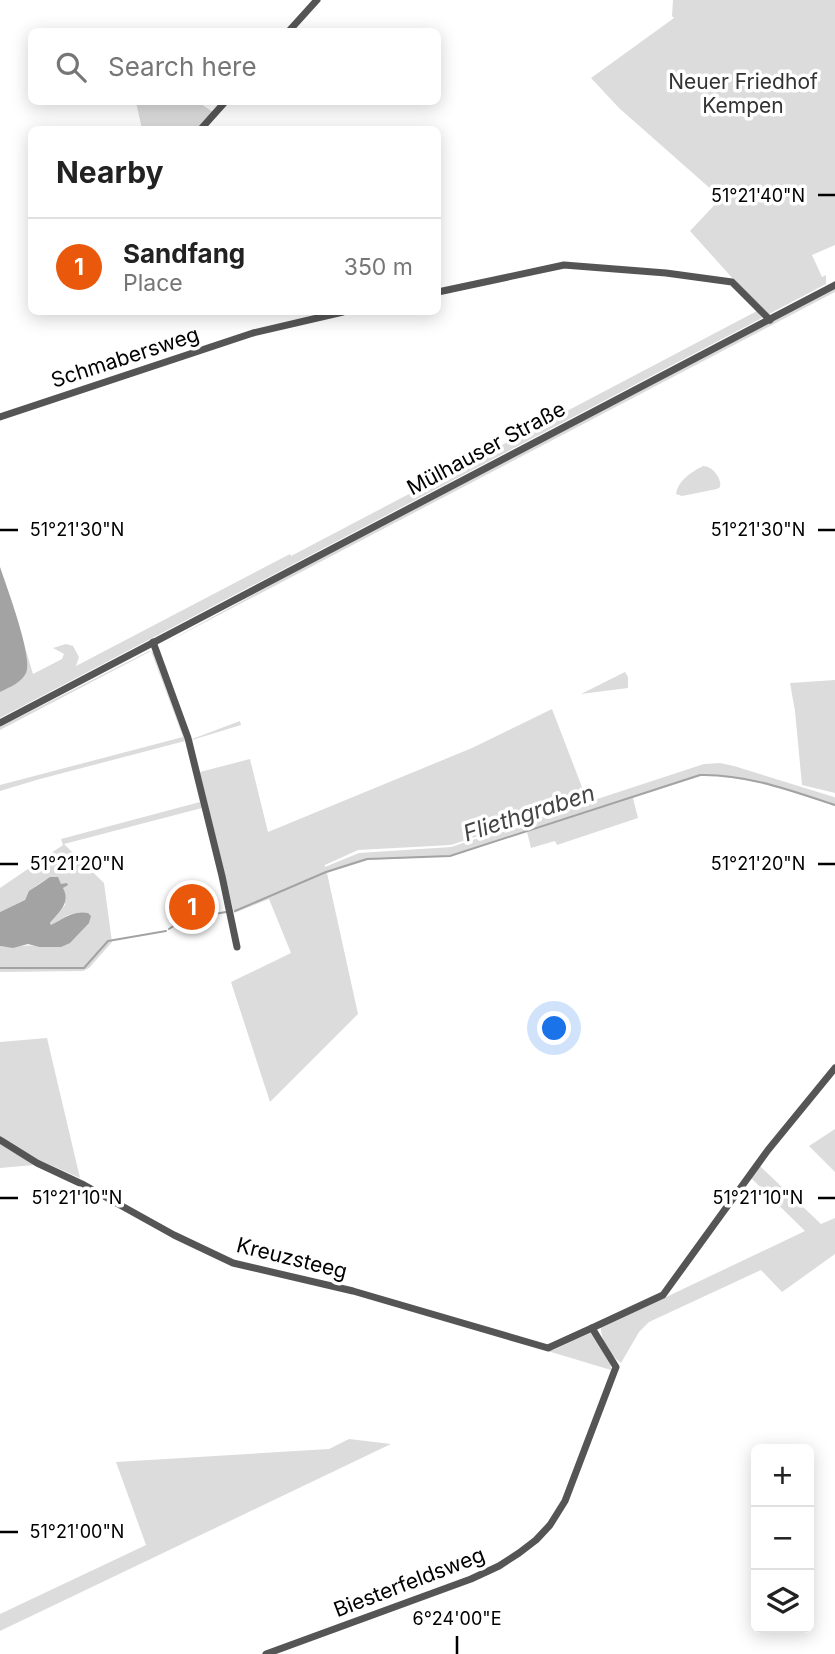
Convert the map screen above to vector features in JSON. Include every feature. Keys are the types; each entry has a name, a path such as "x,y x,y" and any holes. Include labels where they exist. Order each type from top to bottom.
{"street":[{"path":"292,28 317,0"},
{"path":"204,126 222,105"},
{"path":"441,291 564,265 666,273 732,282 770,320"},
{"name":"Mülhauser Straße","path":"0,723 835,285"},
{"name":"Schmabersweg","path":"0,417 253,333 330,315"},
{"path":"153,642 188,738 237,947"},
{"name":"Kreuzsteeg","path":"0,1140 37,1163 85,1185 174,1235 233,1264 354,1291 548,1348 663,1295 768,1150 835,1068"},
{"name":"Biesterfeldsweg","path":"266,1654 471,1579 499,1566 536,1540 550,1525 565,1501 616,1367 592,1328"}],"green space":[{"name":"Neuer Friedhof Kempen","path":"673,0 835,0 835,245 812,255 822,277 826,275 826,284 769,314 690,231 721,198 619,108 591,78 674,18"},
{"path":"137,105 202,105 213,112 200,126 141,126"},
{"path":"835,288 835,292 158,647 282,579"},
{"path":"757,311 762,318 0,718 0,692 21,680 26,671 25,647 33,674 62,659 64,654 53,648 66,644 73,646 79,657 76,666"},
{"path":"703,466 716,473 720,487 682,496 676,494 683,481"},
{"path":"151,651 0,730 0,727"},
{"path":"151,651 156,655 186,740 202,808 64,844 104,883 112,942 89,968 83,971 0,972 0,946 39,947 81,912 68,915 51,926 50,923 65,905 63,888 67,885 61,884 57,877 42,882 30,891 25,900 0,912 0,888 63,845 61,839 200,802 185,741 0,791 0,785 183,737"},
{"path":"625,672 628,688 581,694"},
{"path":"835,680 835,793 802,785 790,683"},
{"path":"552,709 587,800 451,845 358,850 325,867 359,853 451,847 704,764 734,766 834,797 835,806 772,785 717,775 701,776 633,798 638,818 557,845 555,841 531,848 527,832 457,854 368,860 327,873 358,1014 270,1102 231,982 291,953 269,899 234,913 199,768 200,772 250,759 268,832 472,748"},
{"path":"240,721 241,725 192,739"},
{"path":"47,1038 80,1178 37,1159 0,1137 0,1042"},
{"path":"835,1129 835,1172 809,1146"},
{"path":"0,1143 34,1165 0,1168"},
{"path":"760,1166 821,1224 835,1218 835,1254 782,1292 761,1270 649,1322 639,1332 621,1363 607,1348 601,1328 805,1231 751,1178"},
{"path":"590,1333 610,1359 611,1370 541,1349 553,1350"},
{"path":"349,1439 391,1444 0,1631 0,1614 146,1545 116,1462 329,1449"}],"shaded area":[{"path":"0,567 18,622 27,665 26,673 21,679 0,692"},
{"path":"50,877 58,877 61,884 68,885 63,888 65,903 51,925 83,912 91,916 89,923 70,943 61,947 28,944 13,948 0,946 0,912 25,900 29,891"}],"waterway":[{"name":"Fliethgraben","path":"235,911 326,872 367,859 450,856 700,775 752,780 835,805"},
{"name":"Fliethgraben","path":"169,929 184,919 226,912"},
{"name":"Fliethgraben","path":"0,968 84,968 108,941 166,931"}],"place":[{"name":"Sandfang","path":"192,907"}]}
